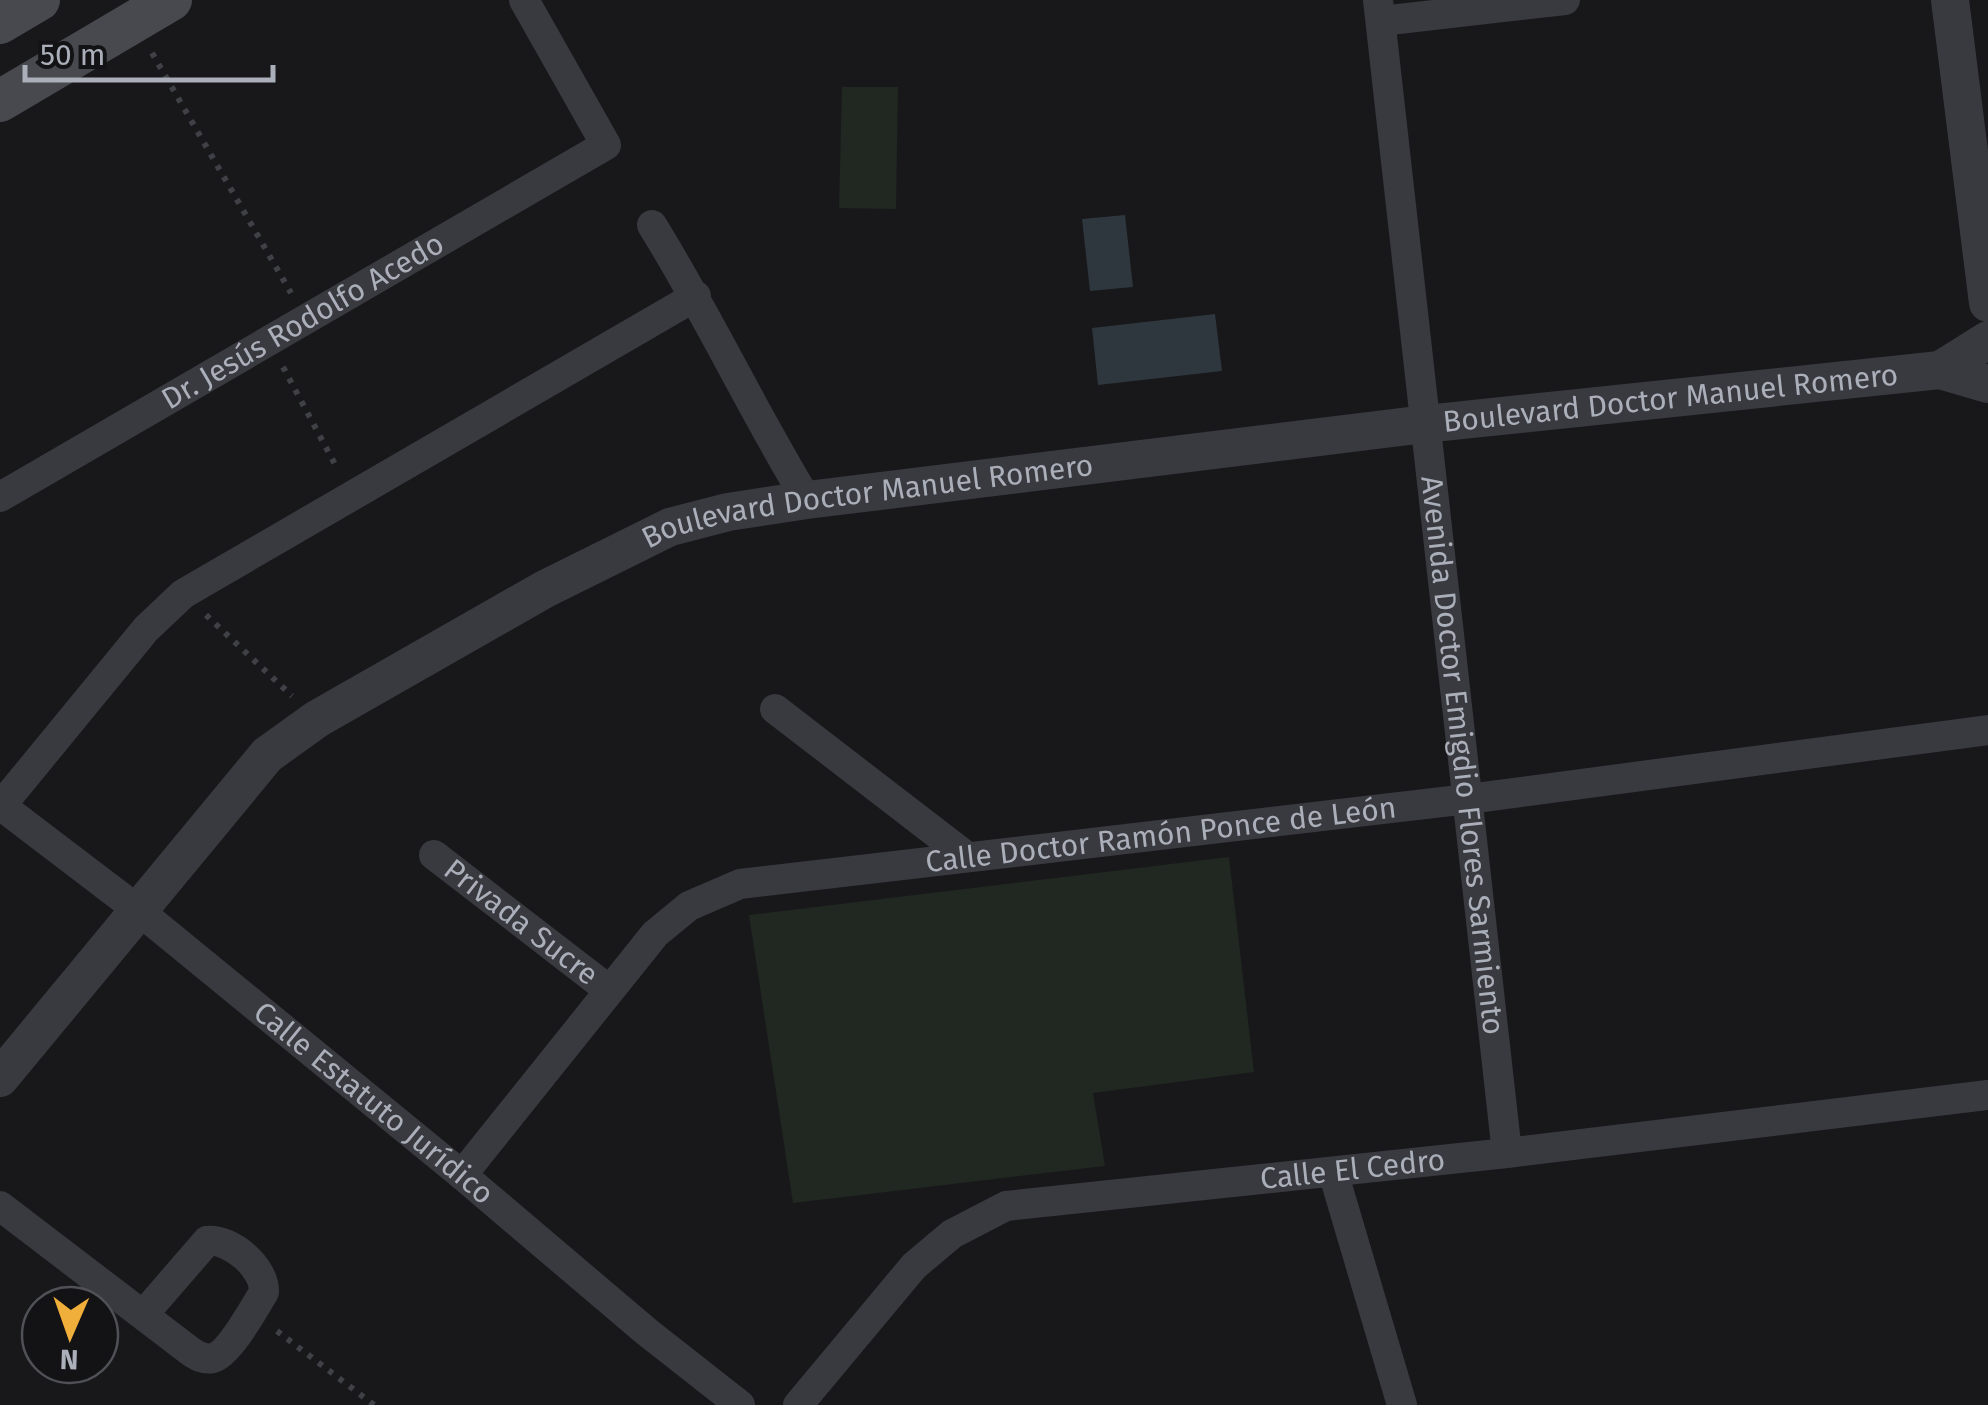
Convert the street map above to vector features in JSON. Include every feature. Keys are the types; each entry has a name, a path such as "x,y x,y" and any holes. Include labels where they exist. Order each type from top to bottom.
{"main road":[{"path":"0,23 39,0"},
{"path":"0,101 171,0"}],"street":[{"name":"Dr. Jesús Rodolfo Acedo","path":"0,497 606,145 524,0"},
{"path":"1379,10 1565,0"},
{"path":"1950,0 1988,303"},
{"name":"Avenida Doctor Emigdio Flores Sarmiento","path":"1379,10 1506,1153"},
{"path":"652,225 696,296 758,418 807,500"},
{"path":"0,806 146,630 183,594 696,296"},
{"name":"Boulevard Doctor Manuel Romero","path":"1940,370 1988,340"},
{"name":"Boulevard Doctor Manuel Romero","path":"0,1078 266,755 316,719 545,589 670,527 728,512 807,500 1425,424 1940,370 1988,384"},
{"path":"775,709 966,856"},
{"name":"Calle Doctor Ramón Ponce de León","path":"462,1175 655,934 690,906 740,884 1468,799 1988,730"},
{"name":"Calle Estatuto Jurídico","path":"0,806 138,910 740,1405"},
{"name":"Privada Sucre","path":"434,855 609,990"},
{"name":"Calle El Cedro","path":"798,1405 914,1266 952,1234 1006,1206 1506,1153 1988,1095"},
{"path":"1333,1172 1402,1405"},
{"path":"0,1206 190,1351 200,1358 211,1358 223,1351 264,1292 262,1276 258,1268 214,1239 201,1246 143,1315"}],"path":[{"path":"134,22 306,317"},
{"path":"268,339 350,494"},
{"path":"183,594 316,719"},
{"path":"252,1312 374,1405"}],"shaded area":[{"path":"842,87 898,87 896,209 839,208"},
{"path":"1125,215 1133,287 1090,291 1082,219"},
{"path":"1215,314 1222,371 1098,385 1092,328"},
{"path":"1229,857 1254,1072 1093,1093 1105,1166 793,1203 749,915"}]}
